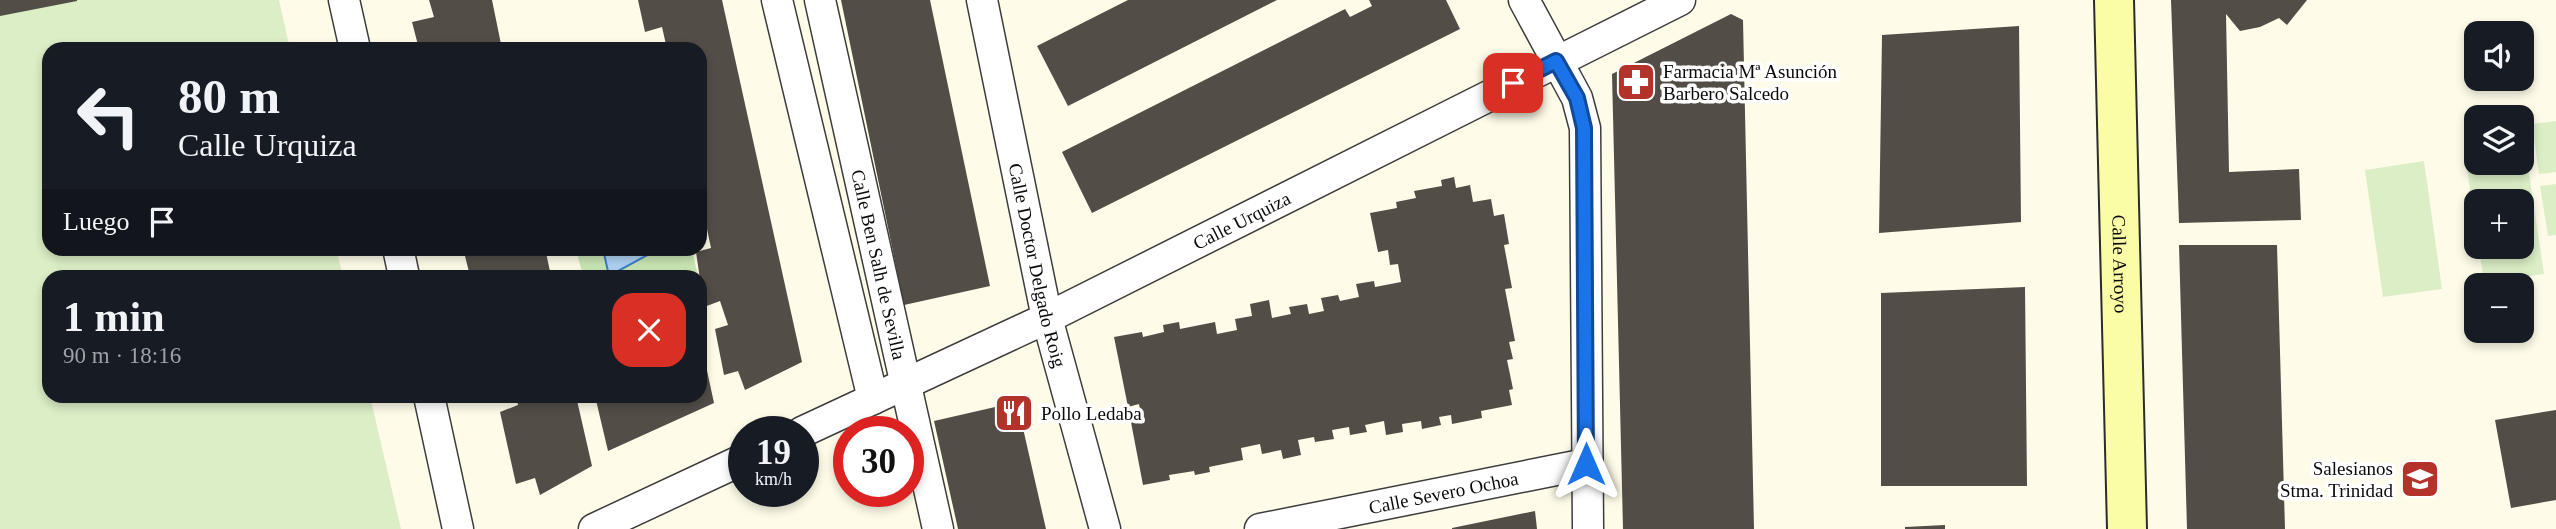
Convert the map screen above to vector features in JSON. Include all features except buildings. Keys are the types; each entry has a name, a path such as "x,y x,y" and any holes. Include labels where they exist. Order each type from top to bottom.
{"main road":[{"name":"Calle Arroyo","path":"2114,0 2127,529"}],"street":[{"path":"344,0 353,42"},
{"path":"777,0 873,399"},
{"name":"Calle Ben Salh de Sevilla","path":"820,0 938,529"},
{"name":"Calle Doctor Delgado Roig","path":"982,0 1047,318 1105,529"},
{"path":"1524,0 1577,98 1584,128 1588,529"},
{"name":"Calle Urquiza","path":"819,424 1047,318 1680,0"},
{"path":"431,403 458,529"},
{"name":"Calle Severo Ochoa","path":"1260,529 1586,464"},
{"path":"594,529 728,466"}],"green space":[{"path":"0,0 279,0 288,42 42,42 42,256 338,256 341,270 42,270 42,403 372,403 401,529 0,529"},
{"path":"2556,121 2556,172 2539,174 2534,124"},
{"path":"2424,161 2442,289 2383,297 2365,170"},
{"path":"2468,175 2529,175 2531,189 2470,189"},
{"path":"2556,184 2556,235 2548,236 2540,186"},
{"path":"2534,207 2544,274 2483,273 2481,259 2534,259"},
{"path":"578,256 694,256 697,270 581,270"}],"water":[{"path":"605,256 646,256 620,270 608,270"}],"place":[{"name":"Farmacia Mª Asunción Barbero Salcedo","path":"1636,82"},
{"name":"Pollo Ledaba","path":"1014,413"},
{"name":"Salesianos Stma. Trinidad","path":"2420,479"}],"route":[{"path":"1513,83 1556,61 1577,98 1584,128 1586,464"}]}
